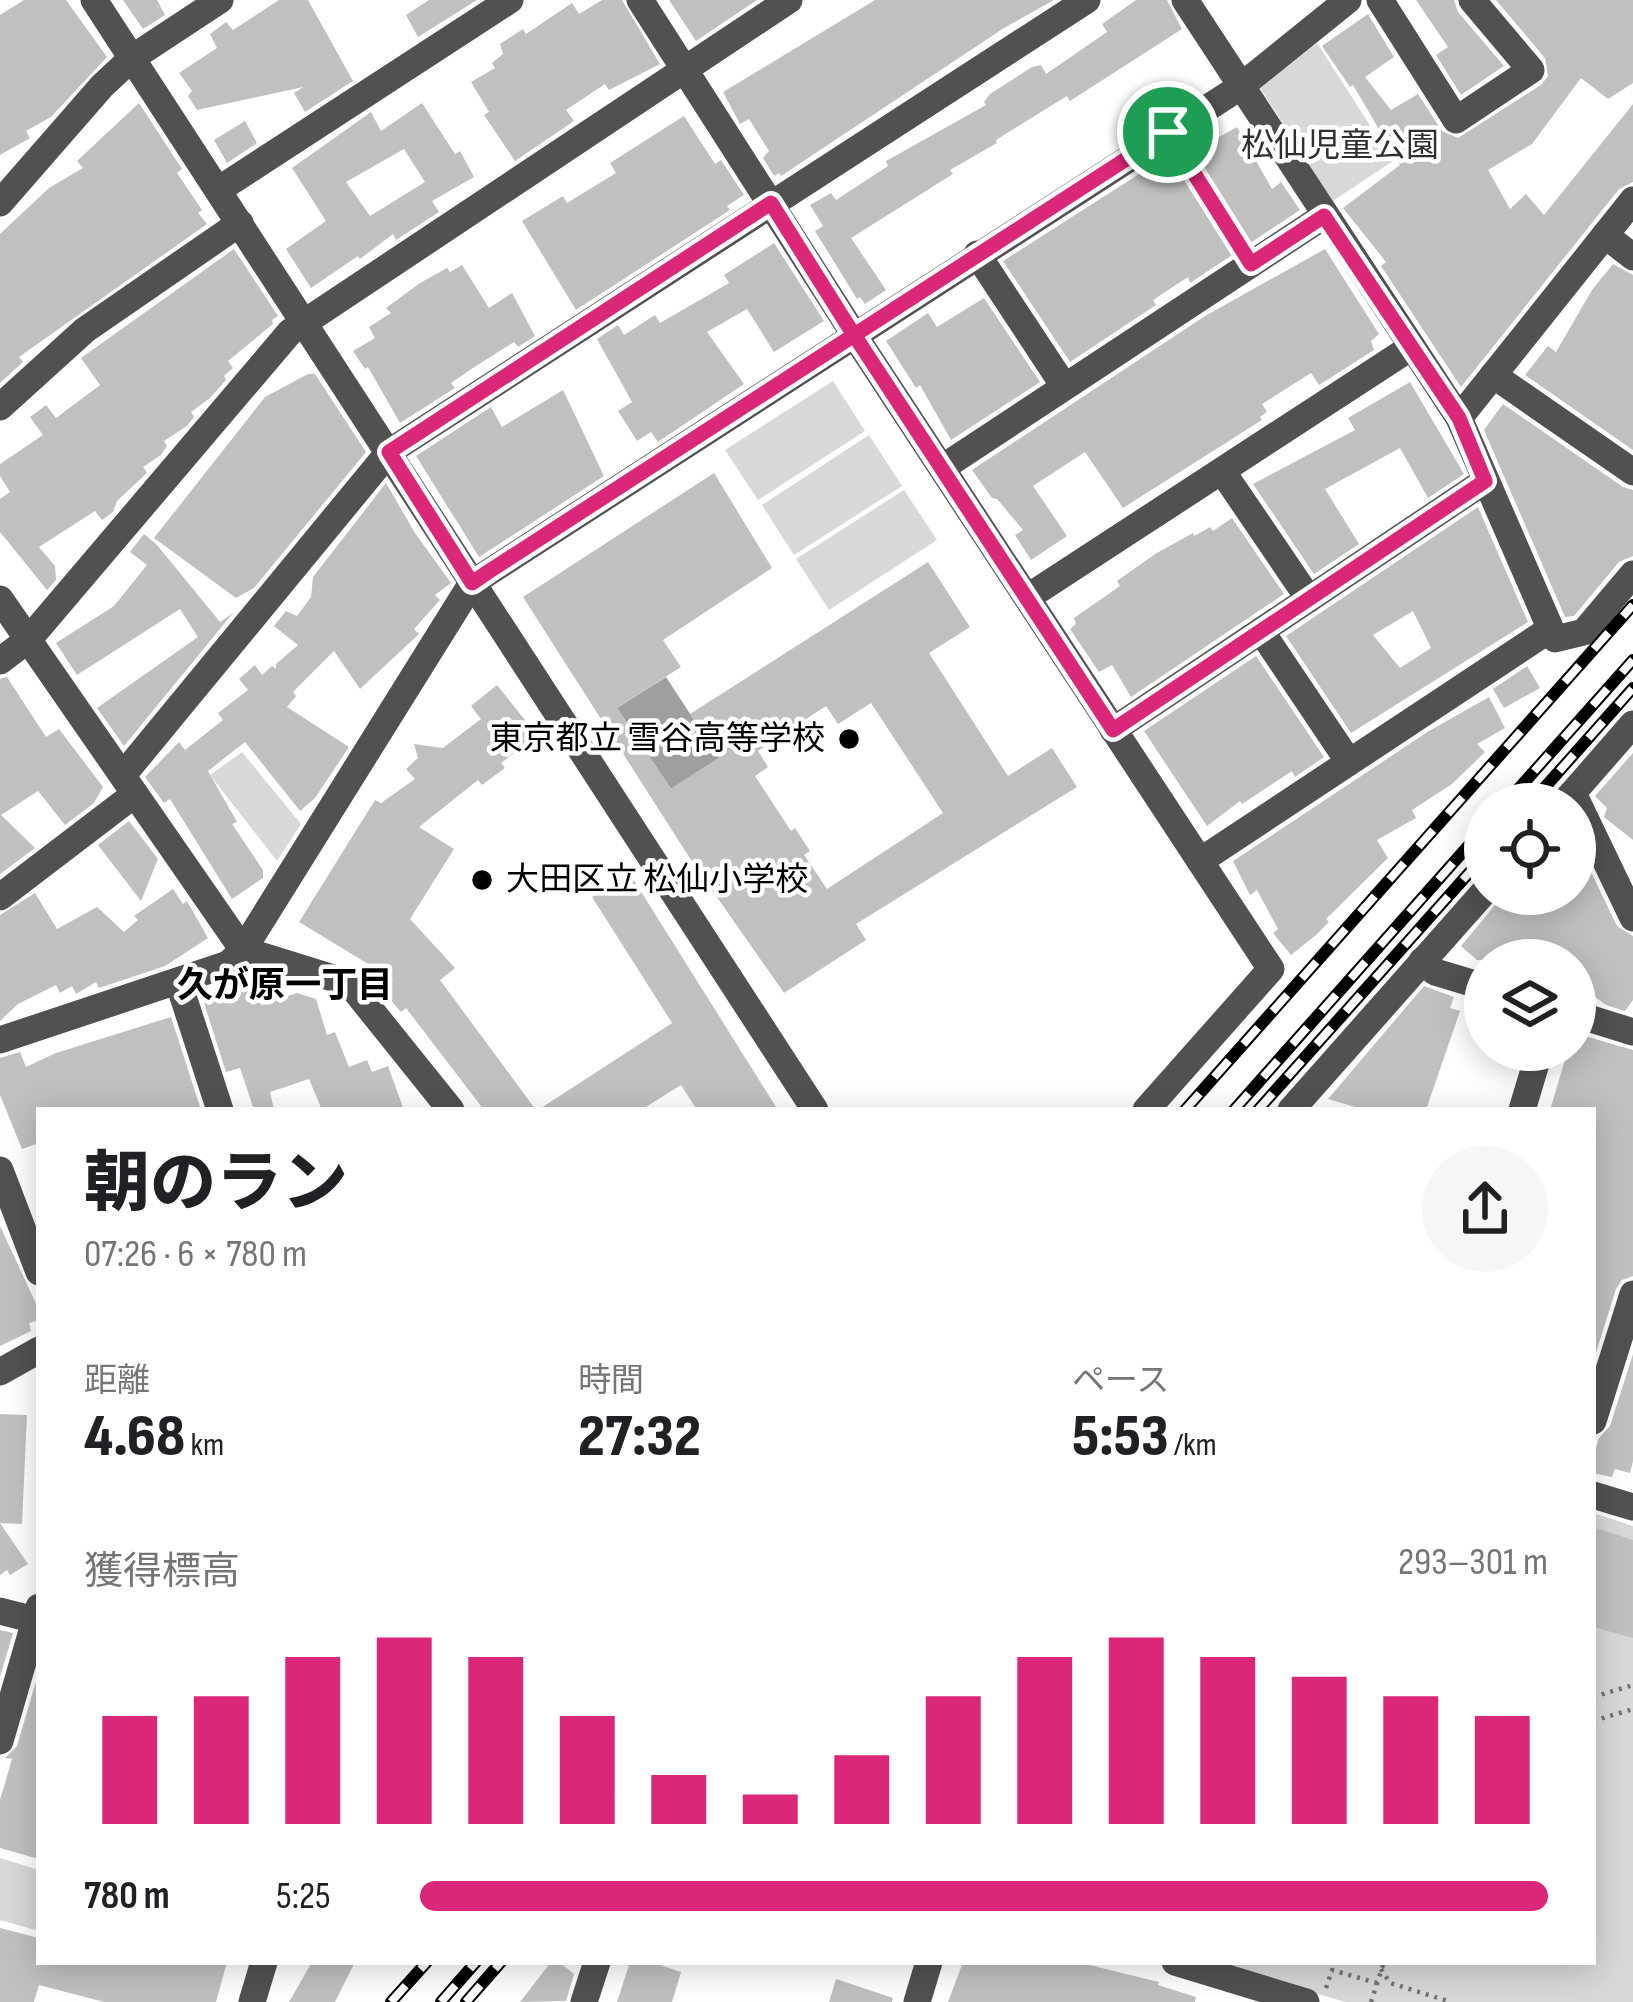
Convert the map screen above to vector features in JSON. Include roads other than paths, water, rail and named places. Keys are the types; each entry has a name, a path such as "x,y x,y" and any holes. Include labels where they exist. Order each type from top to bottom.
{"street":[{"path":"94,0 813,1107"},
{"path":"0,203 132,58 220,0"},
{"path":"218,190 510,0"},
{"path":"640,0 1271,969 1149,1107"},
{"path":"0,661 29,639 303,321 789,0"},
{"path":"0,897 129,784 389,452 1087,0"},
{"path":"1185,0 1459,418 1556,639 1584,632 1633,574"},
{"path":"0,1040 228,964 243,950 472,583 1240,87 1348,0"},
{"path":"1379,0 1456,120 1531,70 1472,0"},
{"path":"1459,418 1633,200"},
{"path":"942,468 1324,216"},
{"path":"0,407 85,330 240,223"},
{"path":"1605,235 1633,257"},
{"path":"976,254 1064,386"},
{"path":"1028,597 1410,348"},
{"path":"1493,375 1633,472"},
{"path":"1222,471 1309,599"},
{"path":"1113,730 1485,481"},
{"path":"0,599 243,950 349,983 450,1107"},
{"path":"1201,860 1549,630"},
{"path":"1261,631 1349,762"},
{"path":"1581,783 1633,724"},
{"path":"1596,850 1633,918"},
{"path":"1294,1107 1464,914"},
{"path":"1422,961 1435,972 1464,980"},
{"path":"178,981 219,1107"},
{"path":"1596,1020 1633,1031"},
{"path":"1523,1107 1534,1071"},
{"path":"0,1170 36,1264"},
{"path":"1596,1411 1633,1294"},
{"path":"0,1372 36,1352"},
{"path":"1596,1496 1633,1507"},
{"path":"0,1611 36,1616"},
{"path":"0,1742 36,1623"},
{"path":"252,2002 263,1965"},
{"path":"584,2002 596,1965"},
{"path":"917,2002 928,1965"},
{"path":"1182,1965 1252,1994 1306,2002"}],"railway":[{"path":"1188,1107 1633,605"},
{"path":"1524,783 1633,660"},
{"path":"1549,783 1633,688"},
{"path":"1237,1107 1464,851"},
{"path":"1261,1107 1464,879"},
{"path":"391,2002 424,1965"},
{"path":"441,2002 473,1965"},
{"path":"466,2002 498,1965"}],"place":[{"name":"東京都立 雪谷高等学校","path":"849,739"},
{"name":"大田区立 松仙小学校","path":"482,880"}],"district":[{"name":"久が原一丁目","path":"285,986"}],"park label":[{"name":"松仙児童公園","path":"1340,146"}]}
